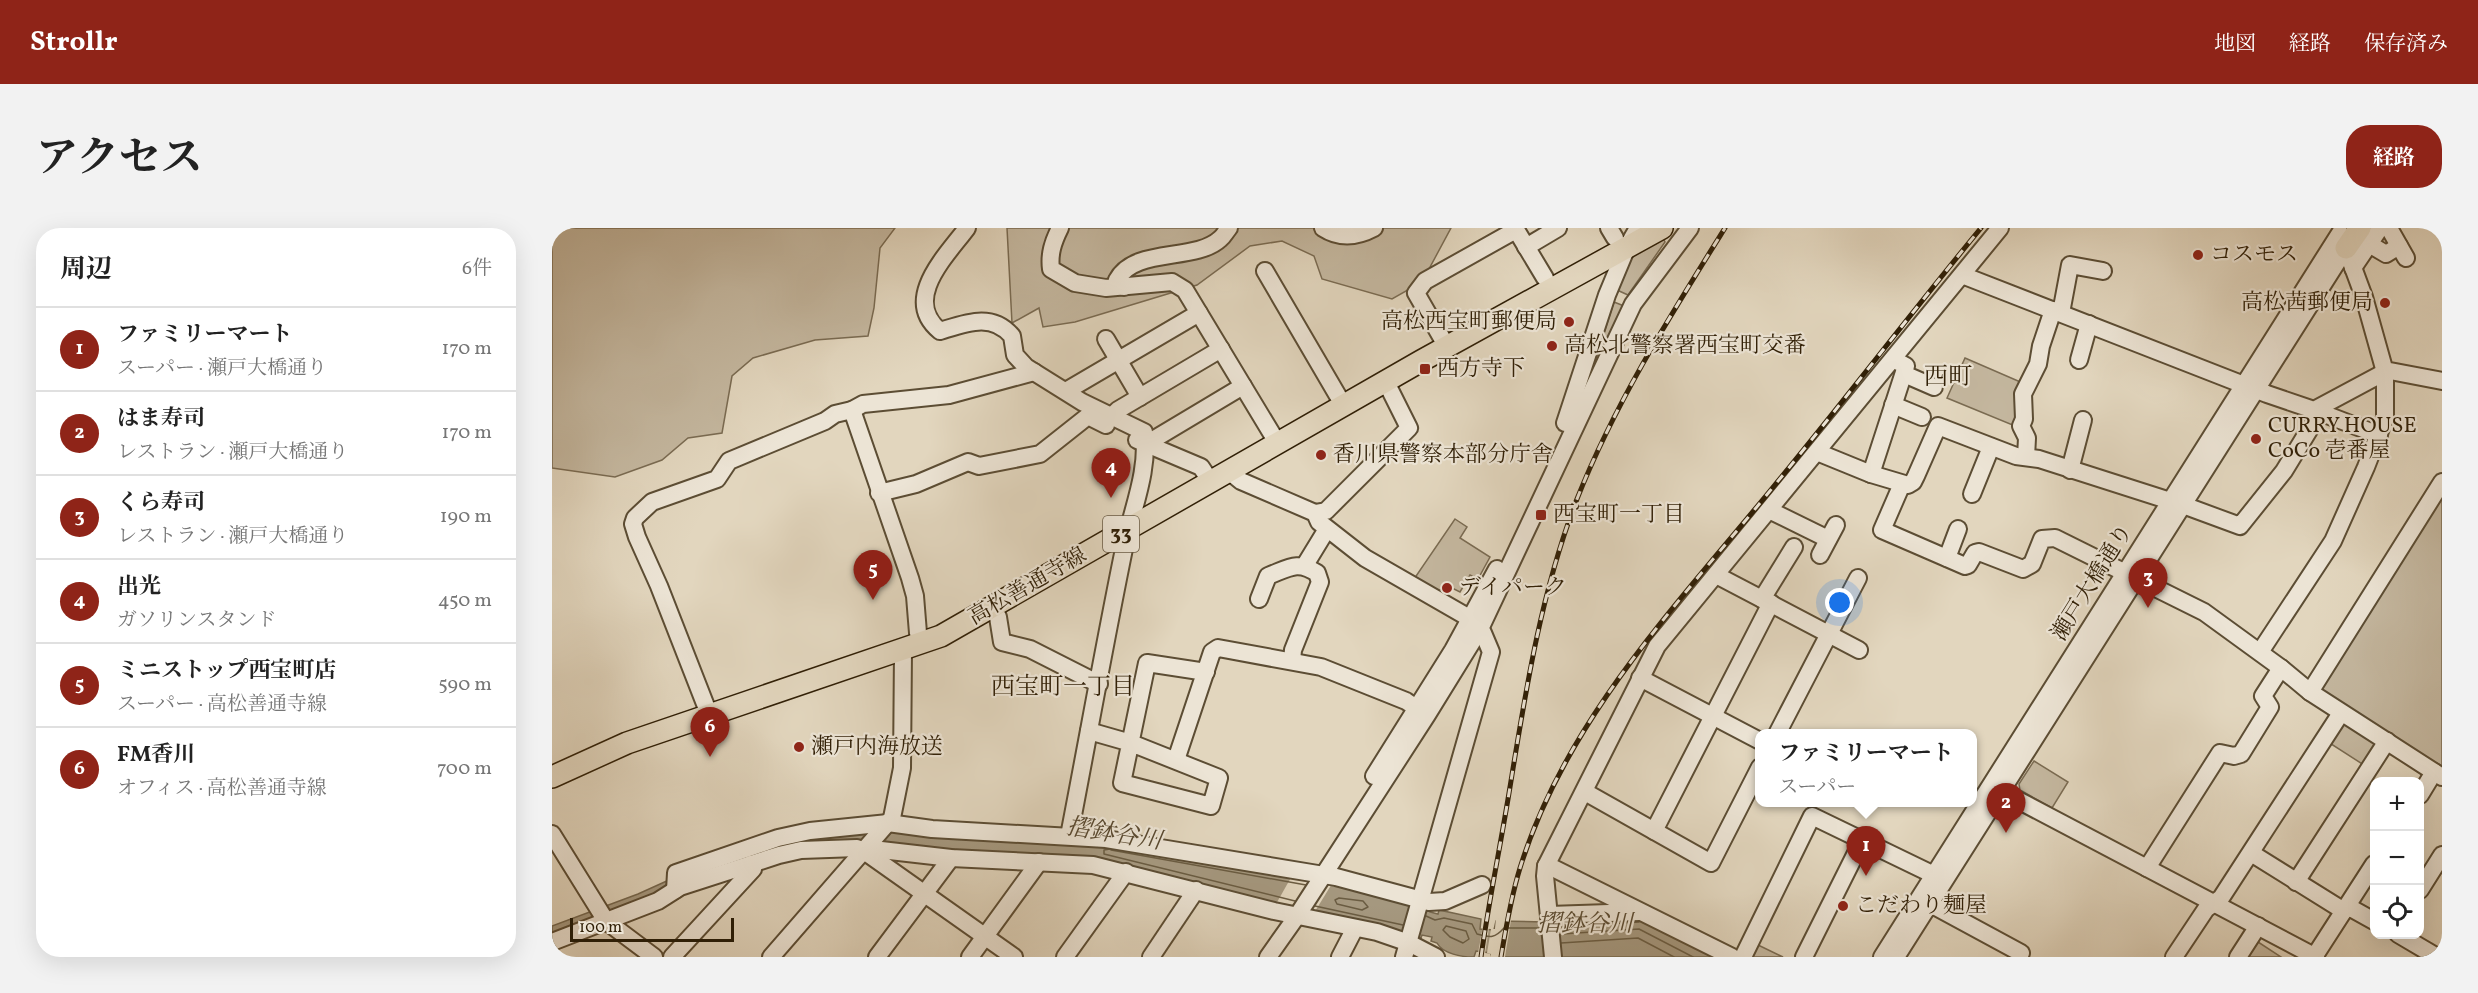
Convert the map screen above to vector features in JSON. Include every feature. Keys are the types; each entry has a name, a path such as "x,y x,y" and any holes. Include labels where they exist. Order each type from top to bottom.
{"main road":[{"name":"高松善通寺線","path":"552,777 707,709 918,633 976,605 1230,472 1386,382 1545,278 1621,235 1662,228"},
{"name":"高松善通寺線","path":"552,764 624,732 903,651 941,636 993,608 1205,473 1338,396 1588,268 1621,235"}],"street":[{"path":"967,228 930,277 925,307 929,318 940,331 973,320 986,320 997,324 1012,336 1015,355 1026,367 1082,402 1144,432 1146,444 1142,474 1069,836"},
{"path":"1060,228 1053,241 1050,258 1052,270 1075,283 1106,288 1172,282 1185,290 1272,434"},
{"path":"1124,287 1117,280 1122,271 1143,261 1204,247 1220,240 1229,228"},
{"path":"1323,228 1343,237 1362,235 1374,228"},
{"path":"1526,247 1558,228"},
{"path":"1475,624 1495,574 1572,406 1607,296 1621,235 1638,228"},
{"path":"1268,957 1293,912 1422,712 1475,624 1633,304 1690,228"},
{"path":"1553,957 1546,866 1657,646 2000,228"},
{"name":"瀬戸大橋通り","path":"1896,957 1925,901 2251,387 2350,239 2380,228"},
{"path":"2350,239 2386,254 2402,252 2389,228"},
{"path":"1444,343 1416,293 1421,285 1511,232 1518,233 1545,278"},
{"path":"2260,652 2333,541 2385,418 2385,372 2350,239"},
{"path":"2026,457 2027,438 2021,426 2024,418 2021,402 2038,364 2041,346 2057,312 2070,265 2103,271"},
{"path":"1588,268 1601,278 1607,296"},
{"path":"1265,271 1338,396"},
{"path":"1962,275 2379,435"},
{"path":"1066,391 1199,314"},
{"path":"2079,360 2090,324"},
{"path":"1106,339 1140,397"},
{"path":"1112,416 1221,349"},
{"path":"1871,474 1906,366 1893,359"},
{"path":"707,709 637,537 633,524 635,518 652,502 717,479 729,461 825,421 835,414 852,410 863,404 949,395 1034,372"},
{"path":"1817,452 1902,484 1913,482 1938,426 2016,456 2070,470 2240,526 2284,471 2317,411 2385,372 2442,381"},
{"path":"1904,374 1934,387"},
{"path":"1230,472 1241,481 1315,513 1326,511 1409,428 1386,382"},
{"path":"1146,444 1243,386"},
{"path":"1893,405 1922,417"},
{"path":"852,410 910,578 915,596 918,633"},
{"path":"879,493 916,484 968,462 980,466 1040,454 1088,416 1146,444 1202,467 1205,473"},
{"path":"2070,470 2083,420"},
{"path":"1972,494 1991,447"},
{"path":"2310,692 2442,482"},
{"path":"1902,484 1882,530 1965,566 1975,553 1980,552 2023,569 2032,564 2042,539 2055,538 2132,575 2204,612 2260,652 2310,692 2438,775 2424,791"},
{"path":"1769,510 1832,532 1820,555"},
{"path":"1315,513 1318,522 1365,558 1475,624 1491,652 1408,945"},
{"path":"1258,599 1268,576 1305,565 1327,529"},
{"path":"1947,558 1958,529"},
{"path":"1654,831 1713,716 1766,601 1794,547"},
{"path":"1292,661 1293,650 1320,582 1317,573 1305,565"},
{"path":"1716,575 1859,650"},
{"path":"1780,729 1858,578"},
{"path":"993,608 998,617 1002,642 1030,649 1099,684"},
{"path":"1176,760 1212,652 1218,648 1321,667 1406,701 1422,712"},
{"path":"771,957 892,818 902,768 903,651"},
{"path":"1089,731 1131,743 1219,778 1211,806 1122,783 1131,743 1147,663 1206,672"},
{"path":"2147,868 2220,753 2234,756 2241,754 2270,707 2263,696 2281,668"},
{"path":"1640,678 1755,738"},
{"path":"2174,957 2206,909 2221,898 2341,712"},
{"path":"2296,882 2387,741"},
{"path":"1585,792 1711,863 1755,777"},
{"path":"1996,789 2315,957 2370,870"},
{"name":"瀬戸大橋通り","path":"1882,957 1925,901 1934,875 1996,789"},
{"path":"1743,957 1812,816 1934,875"},
{"path":"675,885 676,873 778,838 810,831 886,825 1106,839 1316,876 1421,902 1445,901 1482,885"},
{"path":"552,834 602,915 654,957"},
{"path":"1804,957 1862,841"},
{"path":"866,847 925,895 1014,957"},
{"path":"552,942 602,915 658,901 675,885 801,850 866,847 951,858 1093,865 1358,929 1408,945 1436,957"},
{"path":"2251,853 2296,882 2370,919"},
{"path":"2423,885 2442,855"},
{"path":"877,957 951,858"},
{"path":"970,957 1040,862"},
{"path":"672,957 753,869 752,864"},
{"path":"1546,866 1643,911 1732,957"},
{"path":"1065,957 1126,872"},
{"path":"1151,957 1196,890"},
{"path":"1925,901 2021,953"},
{"path":"1549,917 1643,911"},
{"path":"1254,957 1293,912"},
{"path":"2238,957 2258,926"},
{"path":"1340,957 1358,929"},
{"path":"2405,939 2436,957 2442,947"}],"shaded area":[{"path":"552,228 895,228 880,248 874,308 868,336 815,340 753,358 732,376 722,433 688,438 662,460 615,477 552,468"},
{"path":"1007,228 1451,228 1422,282 1392,299 1322,279 1314,256 1282,241 1250,246 1197,285 1075,322 1043,327 1039,308 1012,323"},
{"path":"1662,236 1665,242 1628,295 1617,290 1631,254"},
{"path":"1614,302 1624,306 1591,373"},
{"path":"1965,358 2025,384 2015,426 1947,398"},
{"path":"2442,492 2442,770 2315,689"},
{"path":"1455,519 1467,527 1460,538 1490,557 1478,579 1470,575 1460,592 1444,584 1437,596 1412,582"},
{"path":"2346,723 2376,742 2367,767 2328,742 2338,725"},
{"path":"2034,761 2068,782 2052,808 2020,790 2019,784"},
{"path":"2255,940 2281,957 2244,957"},
{"path":"1756,944 1783,957 1753,957 1752,953"}],"water":[{"name":"摺鉢谷川","path":"874,827 1069,840 1331,883 1431,908 1430,912 1438,914 1439,910 1481,919 1480,929 1494,930 1496,921 1545,922 1640,916 1722,957 1491,957 1491,953 1476,951 1474,957 1464,956 1444,950 1431,941 1432,937 1422,935 1421,938 1367,922 1317,913 1119,864 861,843 802,846 552,936 552,926 638,894 680,875 773,843"}],"pier":[{"path":"1293,874 1333,882 1314,913 1276,904"},
{"path":"1496,918 1511,920 1505,957 1490,957 1491,954 1487,953 1491,929 1495,929"},
{"path":"1483,926 1489,927 1485,954 1478,953"}],"railway":[{"path":"1481,957 1536,641 1564,534 1592,463 1626,394 1725,228"},
{"path":"1501,957 1517,879 1540,814 1566,762 1595,713 1628,665 1664,619 1981,228"}],"place":[{"name":"コスモス","path":"2198,255"},
{"name":"高松茜郵便局","path":"2385,303"},
{"name":"高松西宝町郵便局","path":"1569,322"},
{"name":"高松北警察署西宝町交番","path":"1552,346"},
{"name":"西方寺下","path":"1425,369"},
{"name":"CURRY HOUSE CoCo 壱番屋","path":"2256,439"},
{"name":"香川県警察本部分庁舎","path":"1321,455"},
{"name":"出光","path":"1111,498"},
{"name":"西宝町一丁目","path":"1541,515"},
{"name":"デイパーク","path":"1447,588"},
{"name":"ミニストップ西宝町店","path":"873,600"},
{"name":"くら寿司","path":"2148,608"},
{"name":"瀬戸内海放送","path":"799,747"},
{"name":"FM香川","path":"710,757"},
{"name":"はま寿司","path":"2006,833"},
{"name":"ファミリーマート","path":"1866,876"},
{"name":"こだわり麺屋","path":"1843,906"}],"district":[{"name":"西町","path":"1948,378"},
{"name":"西宝町一丁目","path":"1063,688"}]}
